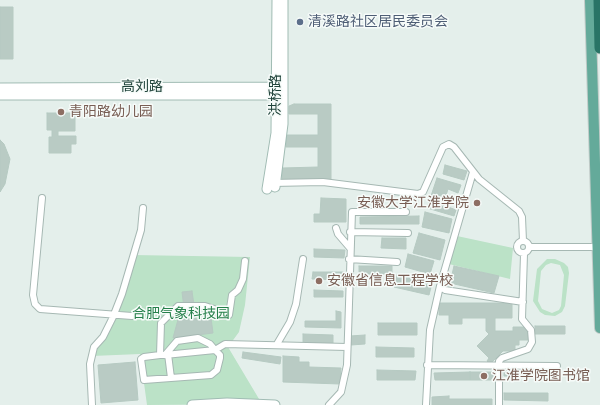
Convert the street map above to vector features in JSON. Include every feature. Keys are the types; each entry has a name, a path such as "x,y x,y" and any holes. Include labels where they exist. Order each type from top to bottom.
{"highway":[{"path":"599,0 600,48"}],"main road":[{"path":"590,0 600,328"}],"street":[{"name":"洪桥路","path":"276,0 280,91"},
{"name":"洪桥路","path":"272,186 280,91 283,0"},
{"name":"高刘路","path":"0,88 280,91"},
{"name":"高刘路","path":"0,95 280,91"},
{"path":"272,186 323,182 418,194 423,192 443,147 449,144 454,147 473,172 487,186 519,210 523,225 523,241"},
{"path":"426,405 430,330 440,286 473,172"},
{"path":"42,198 33,295 35,304 40,309 132,316"},
{"path":"92,405 90,364 94,347 103,337 114,314 141,230 143,208"},
{"path":"329,405 341,392 346,365 350,232 352,212 406,212"},
{"path":"336,228 338,234 350,248"},
{"path":"350,232 408,233"},
{"path":"523,241 528,243 530,247"},
{"path":"523,241 518,243 517,247 518,251 524,254"},
{"path":"530,247 598,247"},
{"path":"524,254 528,252 530,247"},
{"path":"499,405 499,361 502,358 528,349 532,342 531,330 522,319 524,254"},
{"path":"277,344 290,322 296,304 303,259"},
{"path":"349,259 397,262"},
{"path":"171,378 164,355 161,324 178,306 205,306 214,309 224,316 229,315 232,295 238,290 243,279 245,261"},
{"path":"440,286 445,290 522,302"},
{"path":"164,355 177,342 192,338 205,340 215,350 220,355 220,358 217,370 214,373 144,380 141,359 144,357 215,350 225,344 277,344 347,347"},
{"path":"427,365 557,366"},
{"path":"192,405 227,403 276,405"}],"green space":[{"path":"457,236 513,248 510,279 449,264"},
{"name":"合肥气象科技园","path":"133,255 250,257 245,305 239,332 228,347 262,404 147,405 140,354 92,356 113,317"},
{"path":"547,259 555,259 564,263 568,267 569,273 565,306 562,312 555,316 545,315 540,312 533,301 537,269","holes":["551,263 560,265 564,275 561,306 559,310 552,313 542,309 538,301 541,271 546,265"]}],"building":[{"path":"0,7 13,7 13,59 0,59"},
{"path":"294,104 331,104 331,180 282,180 282,168 318,167 318,147 286,147 286,135 318,135 318,114 289,114 289,106"},
{"path":"47,113 75,113 75,131 58,131 58,136 76,136 76,144 71,144 71,153 49,153 49,137 52,137 52,130 47,130"},
{"path":"0,140 4,144 10,159 5,184 0,192"},
{"path":"445,165 467,171 464,180 443,174"},
{"path":"437,178 461,185 458,193 448,189 443,205 456,210 454,216 427,208"},
{"path":"321,198 346,199 346,222 314,222 314,214 320,214"},
{"path":"425,212 452,219 449,233 422,227"},
{"path":"419,216 419,224 360,224 360,217"},
{"path":"419,233 445,240 440,260 413,253"},
{"path":"382,238 406,238 406,249 381,248"},
{"path":"314,249 345,250 344,258 314,257"},
{"path":"408,254 434,261 430,274 405,267"},
{"path":"359,266 392,266 392,274 359,274"},
{"path":"454,266 499,276 494,293 450,283"},
{"path":"313,272 344,272 344,280 312,279"},
{"path":"397,275 432,283 429,295 394,287"},
{"path":"314,290 343,291 343,297 314,297"},
{"path":"192,291 196,320 211,318 213,333 173,338 179,316 185,316 182,292"},
{"path":"439,303 512,303 512,318 495,318 495,331 513,331 513,327 528,327 528,340 519,340 519,345 515,345 515,351 503,351 490,364 487,361 489,358 477,346 489,334 486,331 486,318 462,318 462,324 449,324 449,315 439,315"},
{"path":"336,311 341,312 341,328 305,327 305,321 336,321"},
{"path":"378,323 417,323 417,335 378,335"},
{"path":"535,326 565,326 565,334 535,334"},
{"path":"303,334 333,335 333,344 303,343"},
{"path":"365,335 365,344 351,345 350,336"},
{"path":"376,347 414,348 414,357 376,357"},
{"path":"243,352 281,357 280,364 242,358"},
{"path":"283,356 299,357 299,362 309,362 309,367 341,368 340,384 283,382"},
{"path":"135,362 138,400 101,403 98,365"},
{"path":"504,368 553,369 553,377 504,376"},
{"path":"377,370 416,371 415,380 377,380"},
{"path":"470,372 470,380 435,380 434,373"},
{"name":"江淮学院图书馆","path":"470,372 499,372 499,380 470,380"},
{"path":"504,393 548,393 548,401 504,400"},
{"path":"449,396 449,399 492,399 492,405 432,405 432,397"}],"place":[{"name":"清溪路社区居民委员会","path":"300,22"},
{"name":"青阳路幼儿园","path":"61,112"},
{"name":"安徽大学江淮学院","path":"477,203"},
{"name":"安徽省信息工程学校","path":"319,281"},
{"name":"江淮学院图书馆","path":"484,376"}]}
